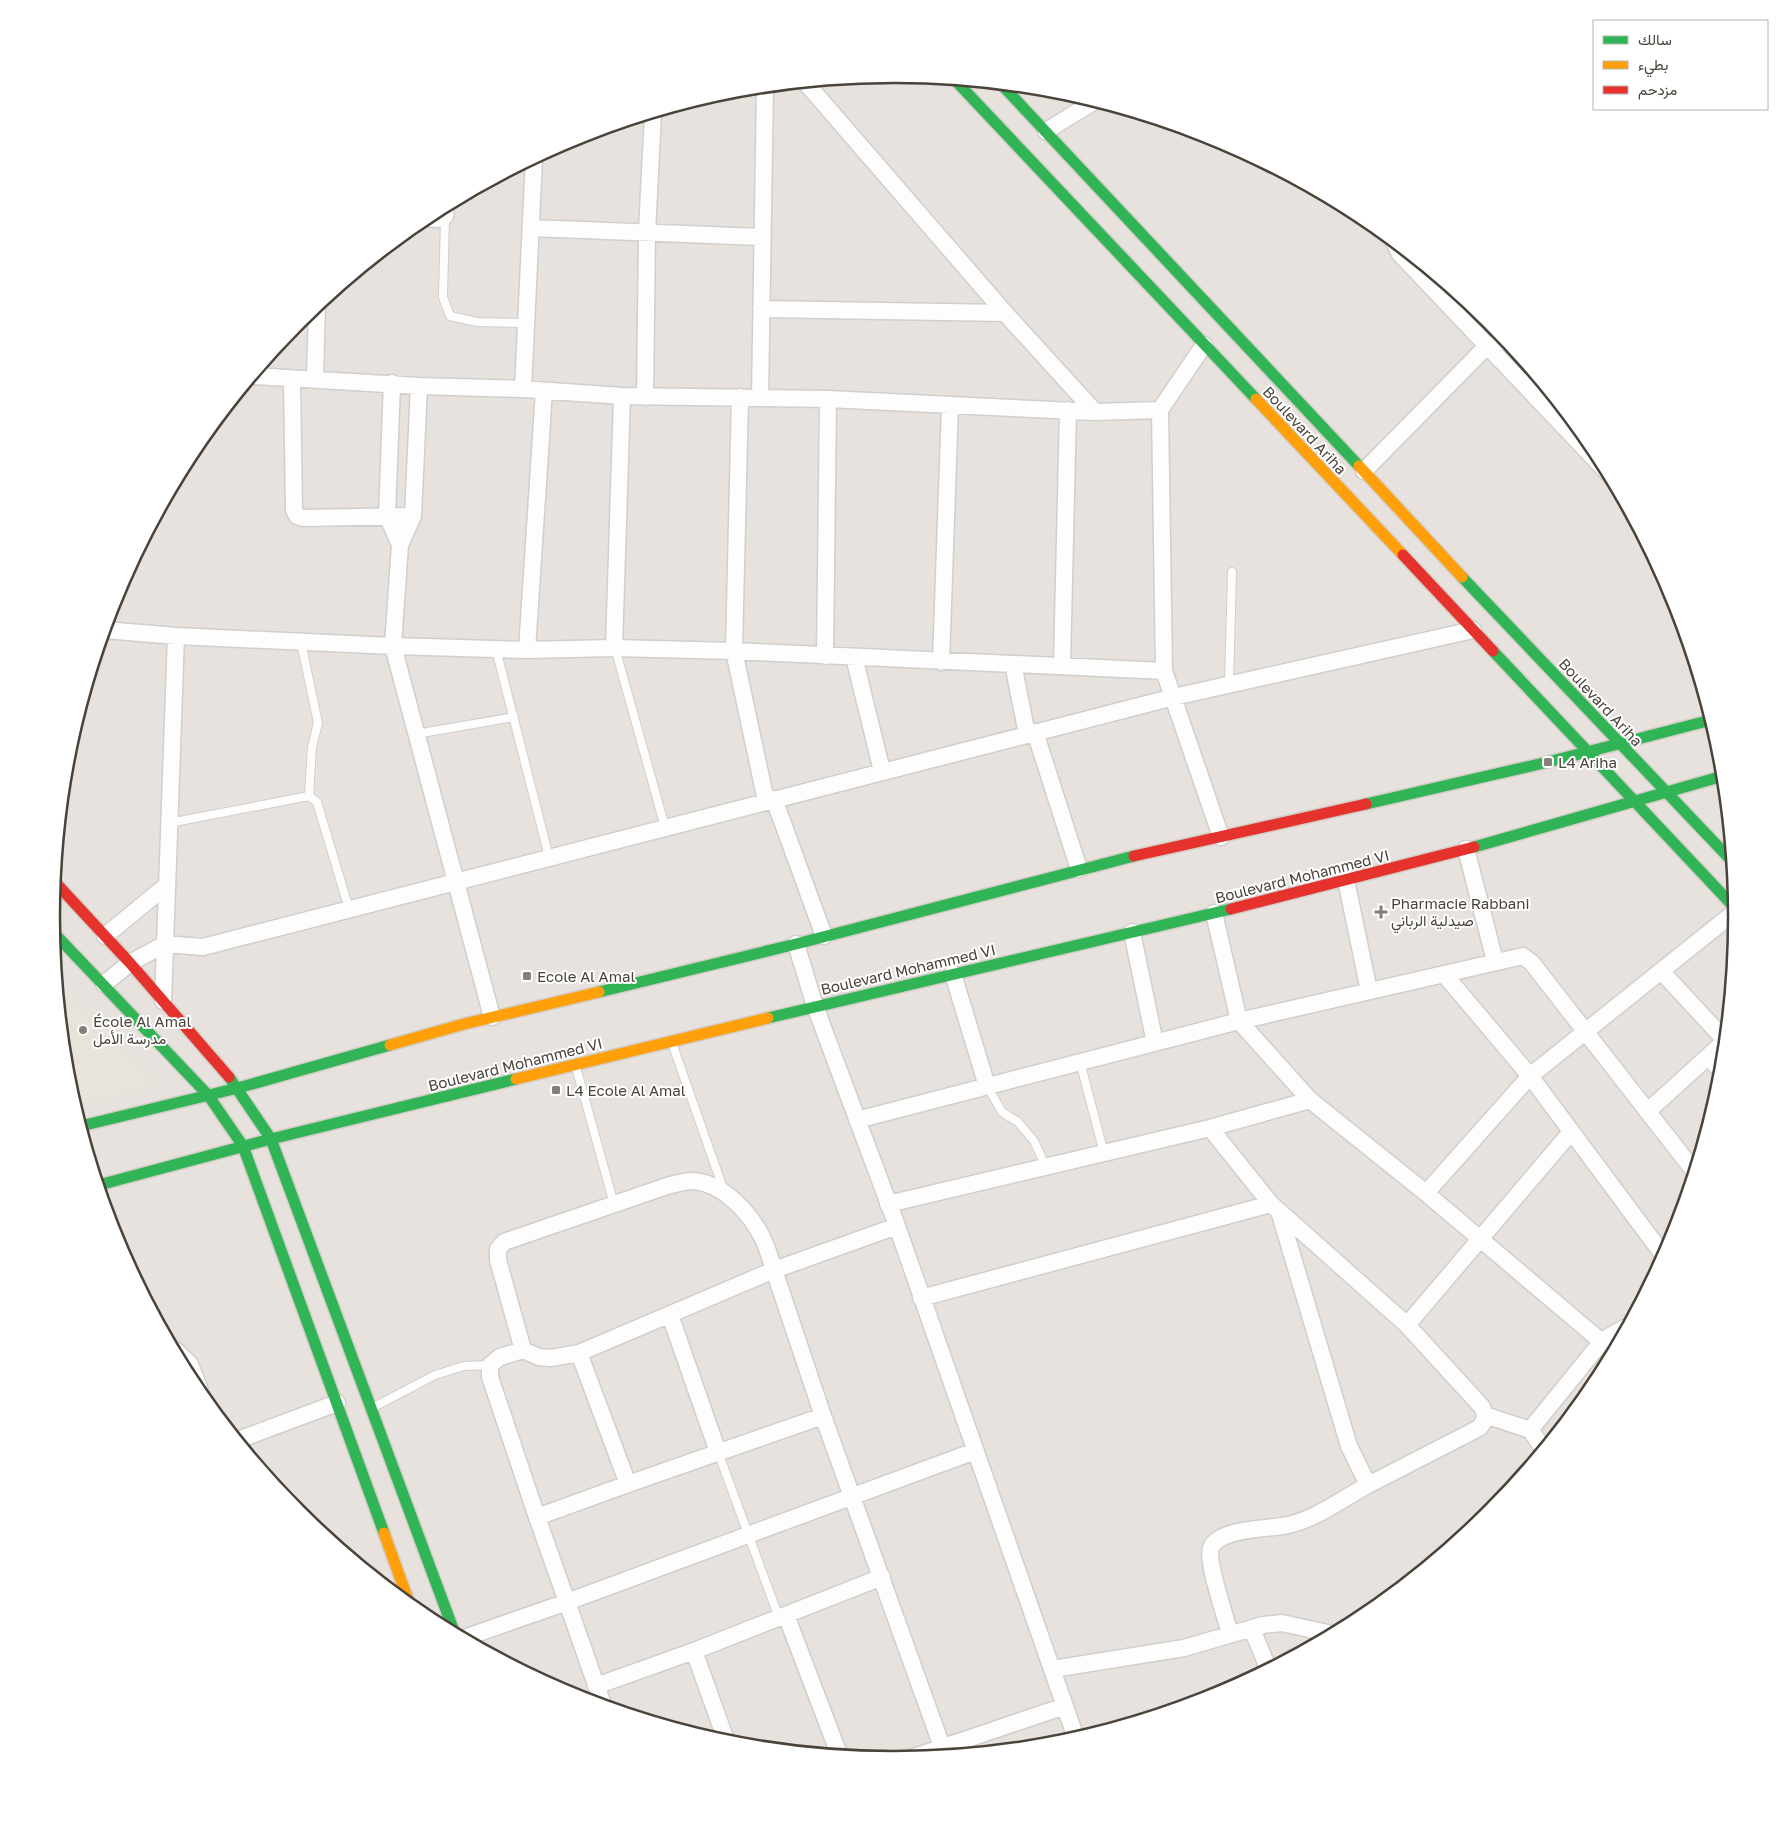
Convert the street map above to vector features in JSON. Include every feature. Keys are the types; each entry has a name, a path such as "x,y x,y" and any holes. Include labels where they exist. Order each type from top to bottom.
{"main road":[{"name":"Boulevard Ariha","path":"961,86 1727,901"},
{"name":"Boulevard Ariha","path":"1008,91 1619,744 1725,854"},
{"path":"86,1125 238,1088 492,1017 796,944 1079,869 1221,838 1586,752 1705,722"},
{"name":"Boulevard Mohammed VI","path":"104,1184 271,1139 814,1006 1214,913 1466,850 1716,778"},
{"path":"61,889 130,963 238,1088 271,1139 451,1622"},
{"path":"61,940 208,1095 243,1146 405,1592"}],"street":[{"path":"810,88 1005,313 1095,412"},
{"path":"760,398 761,237 765,93"},
{"path":"1046,131 1088,106"},
{"path":"645,396 647,232 653,119"},
{"path":"523,389 528,323 531,228 530,167"},
{"path":"531,228 761,237"},
{"path":"1415,266 1486,346 1568,426"},
{"path":"761,309 1005,313"},
{"path":"315,380 317,315"},
{"path":"1364,471 1486,346 1499,343"},
{"path":"1204,345 1160,410 1164,671 1221,838"},
{"path":"259,377 419,386 523,389 622,396 828,399 1095,412 1160,410"},
{"path":"292,380 294,510 297,516 303,518 413,516"},
{"path":"392,383 387,516 400,545"},
{"path":"419,386 413,516 400,545 394,646 454,881 492,1017"},
{"path":"527,650 544,391"},
{"path":"614,648 622,396"},
{"path":"740,397 734,651 770,800 824,936"},
{"path":"825,656 828,399"},
{"path":"941,662 950,405"},
{"path":"1062,665 1068,410"},
{"path":"111,630 176,636 394,646 527,650 614,648 734,651 1164,671"},
{"path":"104,984 130,963 165,944 203,947 1174,697 1473,630"},
{"path":"163,1001 176,636"},
{"path":"854,657 882,771"},
{"path":"1013,664 1031,733 1079,869"},
{"path":"1466,850 1495,961"},
{"path":"1346,880 1370,991"},
{"path":"105,936 167,885"},
{"path":"1214,913 1239,1021 1310,1100 1426,1193 1596,1337 1603,1340"},
{"path":"1426,1193 1530,1076 1728,917"},
{"path":"1132,932 1155,1043"},
{"path":"796,944 814,1006 897,1226 1074,1731"},
{"path":"856,1120 1239,1021 1523,956 1532,963 1690,1165"},
{"path":"1661,971 1719,1036"},
{"path":"952,974 987,1086"},
{"path":"1444,974 1530,1076 1659,1249"},
{"path":"1648,1111 1717,1048"},
{"path":"1708,1057 1715,1064"},
{"path":"888,1204 1210,1128 1310,1100"},
{"path":"1210,1128 1275,1208 1407,1325 1482,1407 1485,1415 1484,1422 1479,1428 1291,1524 1235,1532 1220,1538 1211,1548 1210,1561 1230,1634"},
{"path":"1407,1325 1571,1132"},
{"path":"523,1350 498,1260 498,1249 504,1242 614,1204 692,1181 710,1186 725,1194 753,1224 764,1240 823,1416 943,1749"},
{"path":"921,1298 1275,1208"},
{"path":"1275,1208 1349,1446 1368,1484"},
{"path":"600,1697 490,1377 490,1365 500,1357 523,1350 539,1357 551,1358 579,1353 774,1270 897,1226"},
{"path":"670,1315 718,1452"},
{"path":"1530,1430 1603,1340 1617,1332"},
{"path":"579,1353 628,1484"},
{"path":"243,1438 337,1403"},
{"path":"1485,1415 1530,1430 1540,1444"},
{"path":"537,1517 823,1416"},
{"path":"471,1635 975,1451"},
{"path":"596,1686 694,1651 882,1577"},
{"path":"782,1616 837,1749"},
{"path":"1053,1669 1184,1648 1230,1634 1282,1623 1322,1632"},
{"path":"1252,1629 1266,1663"},
{"path":"694,1651 724,1733"},
{"path":"950,1749 1065,1706"}],"lane":[{"path":"445,215 443,297 450,316 477,322 528,323"},
{"path":"1229,684 1232,572"},
{"path":"301,642 318,723 312,747 309,796"},
{"path":"614,648 665,827"},
{"path":"496,649 549,857"},
{"path":"416,734 514,717"},
{"path":"170,823 309,796 317,802 349,909"},
{"path":"672,1042 725,1194"},
{"path":"1080,1062 1104,1153"},
{"path":"575,1065 614,1204"},
{"path":"987,1086 1002,1112 1018,1122 1034,1140 1046,1167"},
{"path":"371,1409 435,1375 464,1366 490,1365"},
{"path":"718,1452 747,1536 782,1616"}],"shaded area":[{"path":"894,83 949,85 1003,90 1057,99 1110,111 1162,127 1213,146 1263,169 1311,195 1402,255 1484,327 1521,367 1556,409 1616,500 1642,548 1665,598 1684,649 1700,701 1712,754 1721,808 1726,862 1728,917 1726,972 1721,1026 1712,1080 1700,1133 1684,1185 1665,1236 1642,1286 1616,1334 1556,1425 1484,1507 1444,1544 1402,1579 1311,1639 1263,1665 1213,1688 1162,1707 1110,1723 1057,1735 1003,1744 949,1749 894,1751 839,1749 785,1744 731,1735 678,1723 626,1707 575,1688 525,1665 477,1639 386,1579 304,1507 267,1467 232,1425 172,1334 146,1286 123,1236 104,1185 88,1133 76,1080 67,1026 62,972 60,917 62,862 67,808 76,754 88,701 104,649 123,598 146,548 172,500 232,409 304,327 344,290 386,255 477,195 525,169 575,146 626,127 678,111 731,99 785,90 839,85"},
{"name":"École Al Amal مدرسة الأمل","path":"63,986 156,1085 82,1104 67,1026"}],"traffic: fast":[{"path":"961,86 1256,399"},
{"path":"1007,91 1359,466"},
{"path":"1462,577 1725,854"},
{"path":"1493,651 1727,900"},
{"path":"1366,804 1548,762 1705,722"},
{"path":"1474,847 1716,778"},
{"path":"599,992 796,944 1134,856"},
{"path":"768,1018 1231,909"},
{"path":"61,940 208,1095 243,1146 384,1533"},
{"path":"86,1125 238,1088 390,1045"},
{"path":"229,1077 271,1139 451,1622"},
{"path":"104,1184 271,1139 516,1079"}],"traffic: slow":[{"path":"1256,399 1403,555"},
{"path":"1359,466 1462,577"},
{"path":"390,1045 464,1024 599,992"},
{"path":"516,1079 768,1018"},
{"path":"384,1533 405,1592"}],"traffic: jam":[{"path":"1403,555 1493,651"},
{"path":"1134,856 1366,804"},
{"path":"1231,909 1474,847"},
{"path":"61,889 130,963 229,1077"}],"place":[{"name":"L4 Ariha","path":"1548,762"},
{"name":"Pharmacie Rabbani صيدلية الرباني","path":"1381,912"},
{"name":"Ecole Al Amal","path":"527,976"},
{"name":"École Al Amal مدرسة الأمل","path":"83,1030"},
{"name":"L4 Ecole Al Amal","path":"556,1090"}]}
